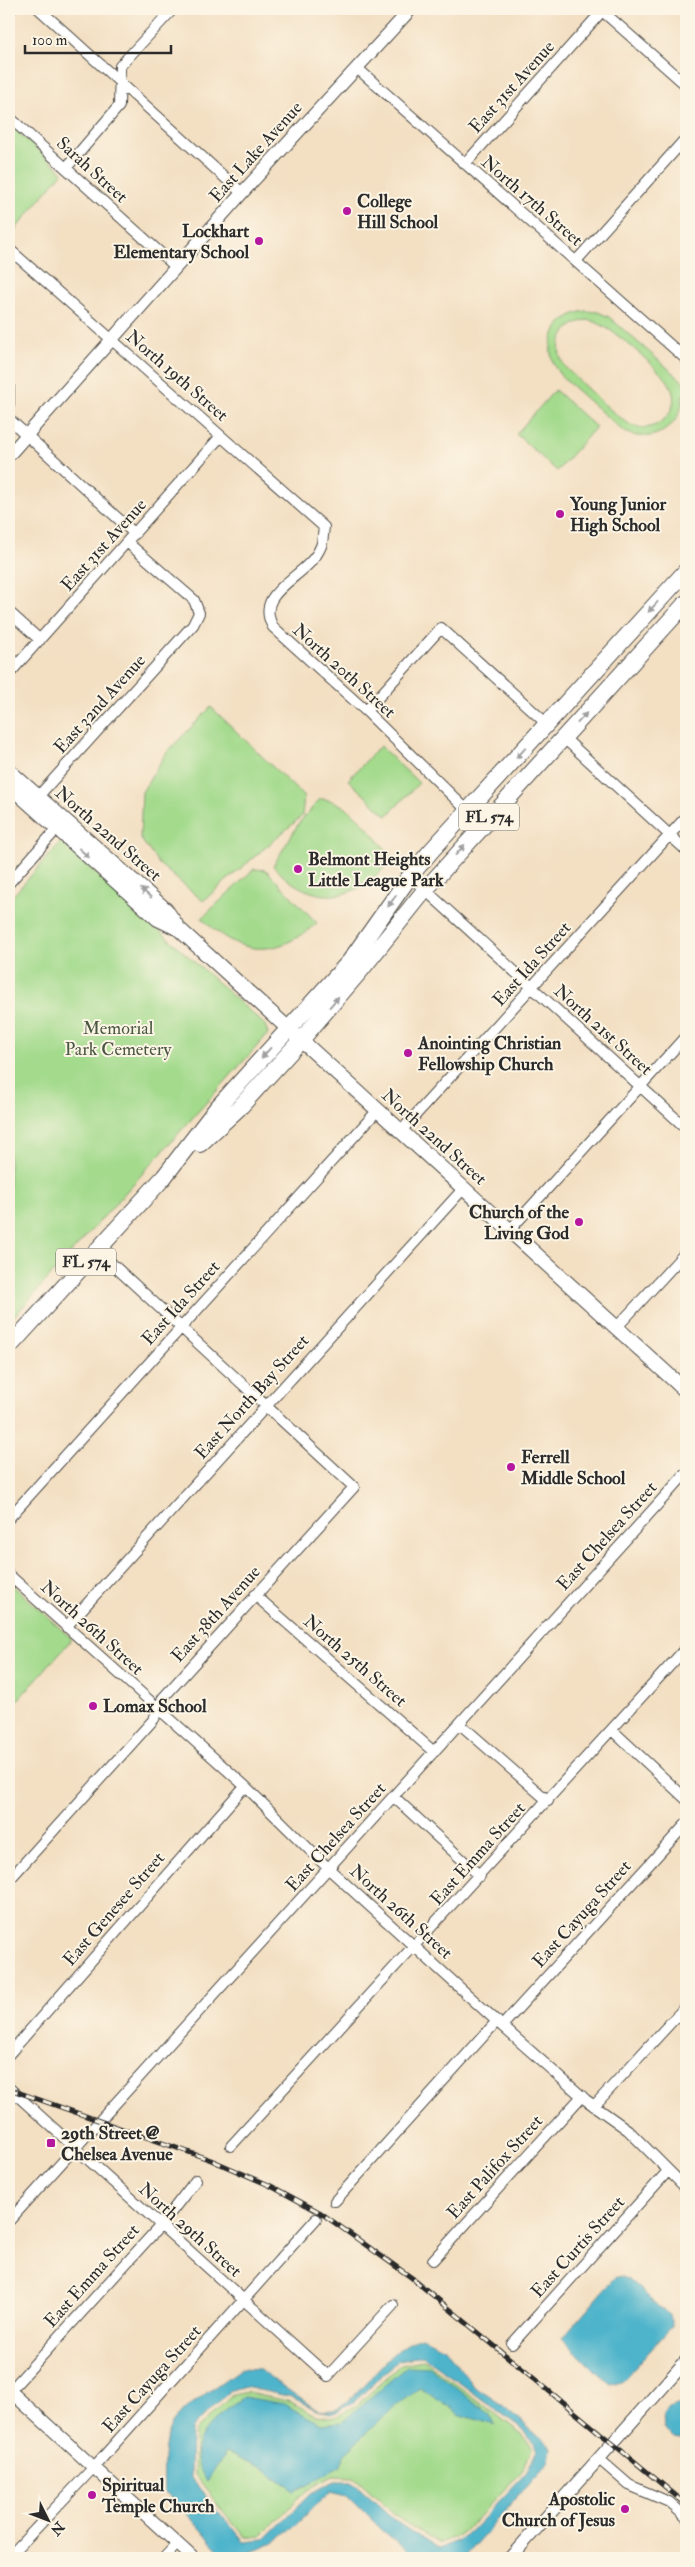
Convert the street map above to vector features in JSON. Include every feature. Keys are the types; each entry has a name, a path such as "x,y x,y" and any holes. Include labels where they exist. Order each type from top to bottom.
{"main road":[{"name":"FL 574","path":"9,1347 164,1176 217,1108 350,960 410,876 686,571"},
{"name":"FL 574","path":"164,1176 240,1106 302,1039 361,970 424,890 686,603"},
{"path":"521,784 530,767 548,746 550,732 547,724"},
{"name":"North 22nd Street","path":"9,771 34,801 158,918 179,929 302,1039 377,1111 686,1391"},
{"name":"North 22nd Street","path":"9,785 34,801"}],"street":[{"path":"39,9 242,193"},
{"path":"66,168 119,106 120,66 173,9"},
{"name":"East Lake Avenue","path":"9,455 242,193 410,9"},
{"path":"602,9 686,85"},
{"name":"East 31st Avenue","path":"465,164 602,9"},
{"name":"North 17th Street","path":"357,68 686,358"},
{"name":"Sarah Street","path":"9,117 176,267"},
{"path":"576,261 686,138"},
{"name":"North 19th Street","path":"9,249 324,527"},
{"path":"9,385 9,404"},
{"path":"9,418 135,534"},
{"name":"East 31st Avenue","path":"9,674 222,436"},
{"name":"North 20th Street","path":"324,527 321,546 310,562 274,594 268,603 266,616 273,627 366,711 482,825"},
{"name":"East 32nd Avenue","path":"34,801 193,625 199,613 194,600 128,543"},
{"path":"9,612 40,640"},
{"path":"366,711 441,628 547,724"},
{"path":"564,738 686,850"},
{"name":"East Ida Street","path":"401,1132 686,818"},
{"path":"11,877 61,825"},
{"name":"North 21st Street","path":"410,876 686,1128"},
{"path":"510,1231 686,1036"},
{"name":"East Ida Street","path":"9,1518 377,1111"},
{"name":"East North Bay Street","path":"66,1627 463,1189"},
{"path":"97,1250 266,1405"},
{"path":"616,1328 686,1252"},
{"name":"East 38th Avenue","path":"9,1880 154,1719 163,1698 354,1487 266,1405"},
{"name":"East Chelsea Street","path":"9,2222 330,1869 686,1472"},
{"name":"North 26th Street","path":"9,1575 245,1786 330,1869 500,2024 594,2106 628,2130 668,2171 685,2185"},
{"name":"North 25th Street","path":"255,1595 434,1752"},
{"name":"East Emma Street","path":"231,2146 480,1876 686,1648"},
{"path":"460,1724 548,1801"},
{"path":"613,1730 686,1799"},
{"name":"East Genesee Street","path":"9,2054 245,1786"},
{"path":"394,1797 480,1876"},
{"name":"East Cayuga Street","path":"335,2201 686,1824"},
{"path":"594,2106 686,2006"},
{"name":"North 29th Street","path":"9,2088 328,2376 393,2306"},
{"name":"East Palifox Street","path":"433,2260 582,2096"},
{"name":"East Curtis Street","path":"512,2344 668,2171"},
{"name":"East Emma Street","path":"9,2391 160,2225 196,2180"},
{"name":"East Cayuga Street","path":"9,2557 94,2468 316,2219"},
{"path":"510,2558 686,2361"},
{"path":"9,2391 192,2558"},
{"path":"599,2459 629,2485 669,2502 686,2517"},
{"path":"164,2558 177,2544"}],"green space":[{"path":"9,124 63,172 9,237"},
{"path":"586,311 598,312 609,317 686,384 686,396 683,394 678,416 664,431 655,435 645,436 623,431 563,378 552,358 551,347 557,328 574,314","holes":["587,320 596,322 629,344 667,380 673,392 673,404 667,417 654,426 644,428 633,426 626,422 566,368 560,353 562,338 571,326 579,322"]},
{"path":"555,390 596,427 557,471 516,434"},
{"path":"211,707 304,797 302,816 203,901 159,864 140,838 142,792 166,753"},
{"path":"380,746 419,783 387,816 348,780"},
{"path":"320,799 330,800 351,812 370,830 392,858 365,885 350,892 334,895 319,894 303,889 288,880 273,866 299,823"},
{"name":"Memorial Park Cemetery","path":"61,842 265,1025 268,1034 9,1322 9,900"},
{"path":"254,869 266,870 317,923 302,934 273,947 258,948 244,946 216,931 202,918"},
{"path":"9,1582 72,1639 9,1710"},
{"path":"424,2360 522,2434 532,2449 523,2470 463,2533 439,2544 401,2520 354,2477 333,2476 308,2489 261,2536 245,2538 194,2475 195,2431 230,2396 247,2392 291,2402 315,2415 333,2417 356,2406 401,2364"}],"water":[{"path":"621,2276 627,2278 668,2314 672,2321 672,2326 624,2380 611,2384 598,2374 562,2338 614,2278"},
{"path":"422,2337 445,2348 472,2385 502,2405 552,2448 550,2461 463,2558 416,2558 387,2535 347,2495 331,2491 295,2525 267,2546 252,2552 236,2554 220,2551 164,2492 165,2450 168,2433 174,2420 192,2404 241,2368 258,2369 317,2410 330,2410 340,2407 353,2396 389,2358 409,2342","holes":["423,2356 524,2430 537,2450 526,2473 466,2536 440,2549 398,2523 352,2481 335,2481 311,2493 264,2540 244,2542 190,2478 191,2429 228,2392 245,2387 292,2397 316,2410 332,2413 354,2402 398,2360"]},
{"path":"407,2366 430,2367 491,2415 495,2425 461,2415 420,2388 397,2404 343,2455 341,2466 295,2491 262,2468 226,2452 207,2482 201,2471 197,2453 203,2434 218,2417 244,2397 285,2404 321,2424 342,2422"},
{"path":"686,2402 686,2440 675,2438 664,2429 663,2415 669,2408"}],"railway":[{"path":"9,2089 211,2160 269,2185 321,2213 412,2278 686,2504"}],"place":[{"name":"College Hill School","path":"347,211"},
{"name":"Lockhart Elementary School","path":"259,241"},
{"name":"Young Junior High School","path":"560,514"},
{"name":"Belmont Heights Little League Park","path":"298,869"},
{"name":"Anointing Christian Fellowship Church","path":"408,1053"},
{"name":"Church of the Living God","path":"579,1222"},
{"name":"Ferrell Middle School","path":"511,1467"},
{"name":"Lomax School","path":"93,1706"},
{"name":"29th Street @ Chelsea Avenue","path":"51,2143"},
{"name":"Spiritual Temple Church","path":"92,2495"},
{"name":"Apostolic Church of Jesus","path":"625,2509"}]}
